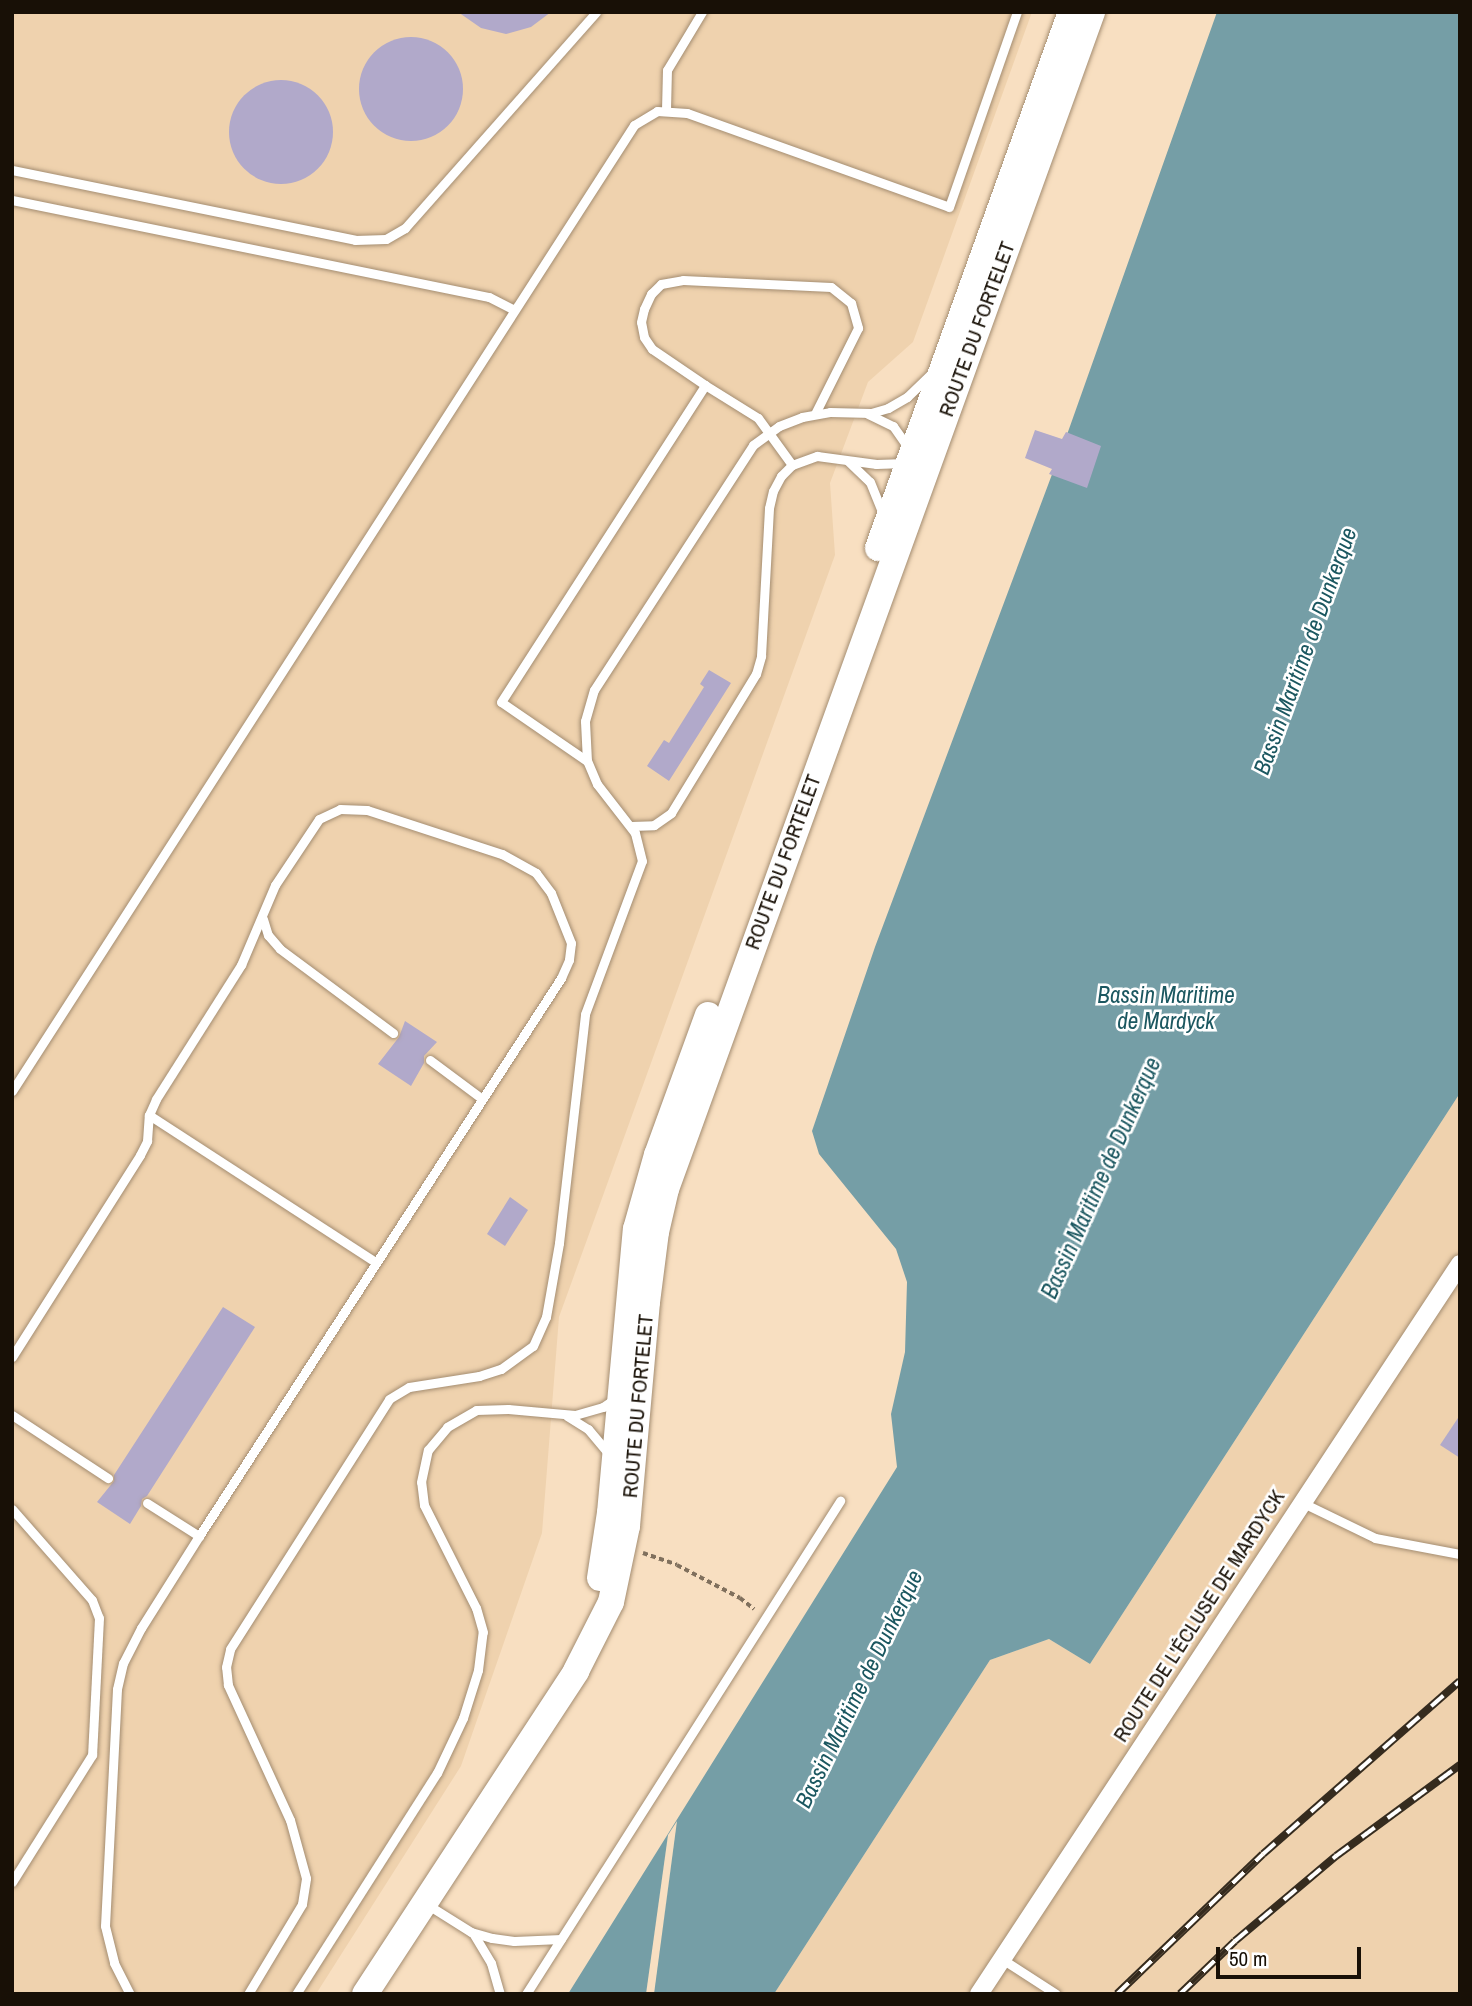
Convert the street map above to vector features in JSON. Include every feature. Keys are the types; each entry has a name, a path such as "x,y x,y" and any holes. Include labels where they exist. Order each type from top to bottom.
{"main road":[{"name":"ROUTE DU FORTELET","path":"542,1722 581,1639 597,1592 608,1528 634,1245 647,1185 885,528 917,463 947,356 1071,12"},
{"name":"ROUTE DU FORTELET","path":"365,1994 599,1630 615,1590 624,1547 653,1250 666,1189 917,463 1092,12"}],"street":[{"name":"ROUTE DE L'ÉCLUSE DE MARDYCK","path":"979,1994 1460,1264"}],"lane":[{"path":"12,170 355,240 386,239 405,228 596,12"},
{"path":"666,110 667,70 702,12"},
{"path":"12,1091 634,125 649,113 666,110 687,113 949,207 1017,12"},
{"path":"12,200 489,297 514,310"},
{"path":"792,465 758,418 652,349 643,337 641,322 651,294 661,284 682,280 831,287 851,303 858,328 816,414"},
{"path":"248,1994 302,1904 306,1878 290,1820 228,1685 226,1667 230,1649 389,1399 410,1387 490,1374 517,1360 538,1339 551,1295 585,1014 641,868 640,848 631,826 597,783 587,761 584,733 587,711 601,678 753,445 770,432 816,414 878,411 897,403 917,388 947,356"},
{"path":"587,761 501,702 705,385"},
{"path":"861,413 878,417 893,426 917,463"},
{"path":"631,826 654,825 671,813 757,674 761,656 770,499 776,484 792,465 817,456 886,464 917,463"},
{"path":"844,459 858,468 870,482 882,509 885,528"},
{"path":"12,1357 140,1154 148,1134 149,1115 156,1099 241,965 275,884 319,819 340,809 367,810 509,857 536,873 551,893 571,943 569,960 561,978 375,1262 127,1651 117,1689 105,1926 114,1963 130,1994"},
{"path":"262,918 268,934 280,949 393,1033"},
{"path":"429,1060 481,1098"},
{"path":"149,1115 375,1262"},
{"path":"296,1994 437,1773 458,1731 478,1670 483,1632 476,1608 424,1505 421,1482 428,1450 447,1427 476,1410 508,1409 565,1416 592,1412 621,1394 642,1363"},
{"path":"12,1415 108,1478"},
{"path":"565,1416 594,1436 606,1451 614,1469"},
{"path":"526,1994 841,1501"},
{"path":"1301,1502 1376,1538 1460,1554"},
{"path":"147,1503 199,1536"},
{"path":"12,1509 92,1600 99,1618 92,1755 12,1882"},
{"path":"424,1902 471,1932 502,1940 561,1939"},
{"path":"471,1932 485,1951 500,1994"},
{"path":"1002,1959 1056,1994"}],"path":[{"path":"624,1547 665,1560 740,1598 765,1622"}],"shaded area":[{"path":"12,12 1032,12 913,342 868,382 830,483 835,555 559,1317 542,1533 461,1766 316,1994 12,1994"},
{"path":"1460,1093 1460,1994 774,1994 990,1660 1049,1639 1090,1664"}],"water":[{"name":"Bassin Maritime de Mardyck","path":"1217,12 1460,12 1460,1093 1090,1664 1049,1639 990,1660 774,1994 568,1994 897,1467 891,1414 905,1352 907,1282 896,1249 819,1154 812,1131 875,947 1069,429"}],"pier":[{"path":"677,1821 654,1994 646,1994 668,1835"}],"building":[{"path":"458,12 551,12 531,27 506,34 481,28"},
{"path":"411,37 431,41 448,52 459,69 463,89 459,109 448,126 431,137 411,141 391,137 374,126 363,109 359,89 363,69 374,52 391,41"},
{"path":"281,80 301,84 318,95 329,112 333,132 329,152 318,169 301,180 281,184 261,180 244,169 233,152 229,132 233,112 244,95 261,84"},
{"path":"1035,430 1062,439 1066,432 1101,446 1087,488 1049,474 1052,469 1025,458"},
{"path":"709,670 731,683 669,781 647,766 664,740 669,743 704,687 700,684"},
{"path":"405,1021 437,1042 424,1056 424,1063 411,1086 378,1064 399,1037"},
{"path":"510,1197 528,1210 505,1246 487,1234"},
{"path":"223,1307 255,1327 147,1496 142,1499 141,1506 130,1524 97,1502 114,1481 114,1475"},
{"path":"1460,1415 1460,1458 1440,1445"}],"railway":[{"path":"1117,1994 1263,1854 1460,1681"},
{"path":"1180,1994 1235,1941 1336,1856 1460,1765"}],"water label":[{"name":"Bassin Maritime de Dunkerque","path":"1305,651"},
{"name":"Bassin Maritime de Dunkerque","path":"1101,1178"},
{"name":"Bassin Maritime de Dunkerque","path":"859,1689"}]}
